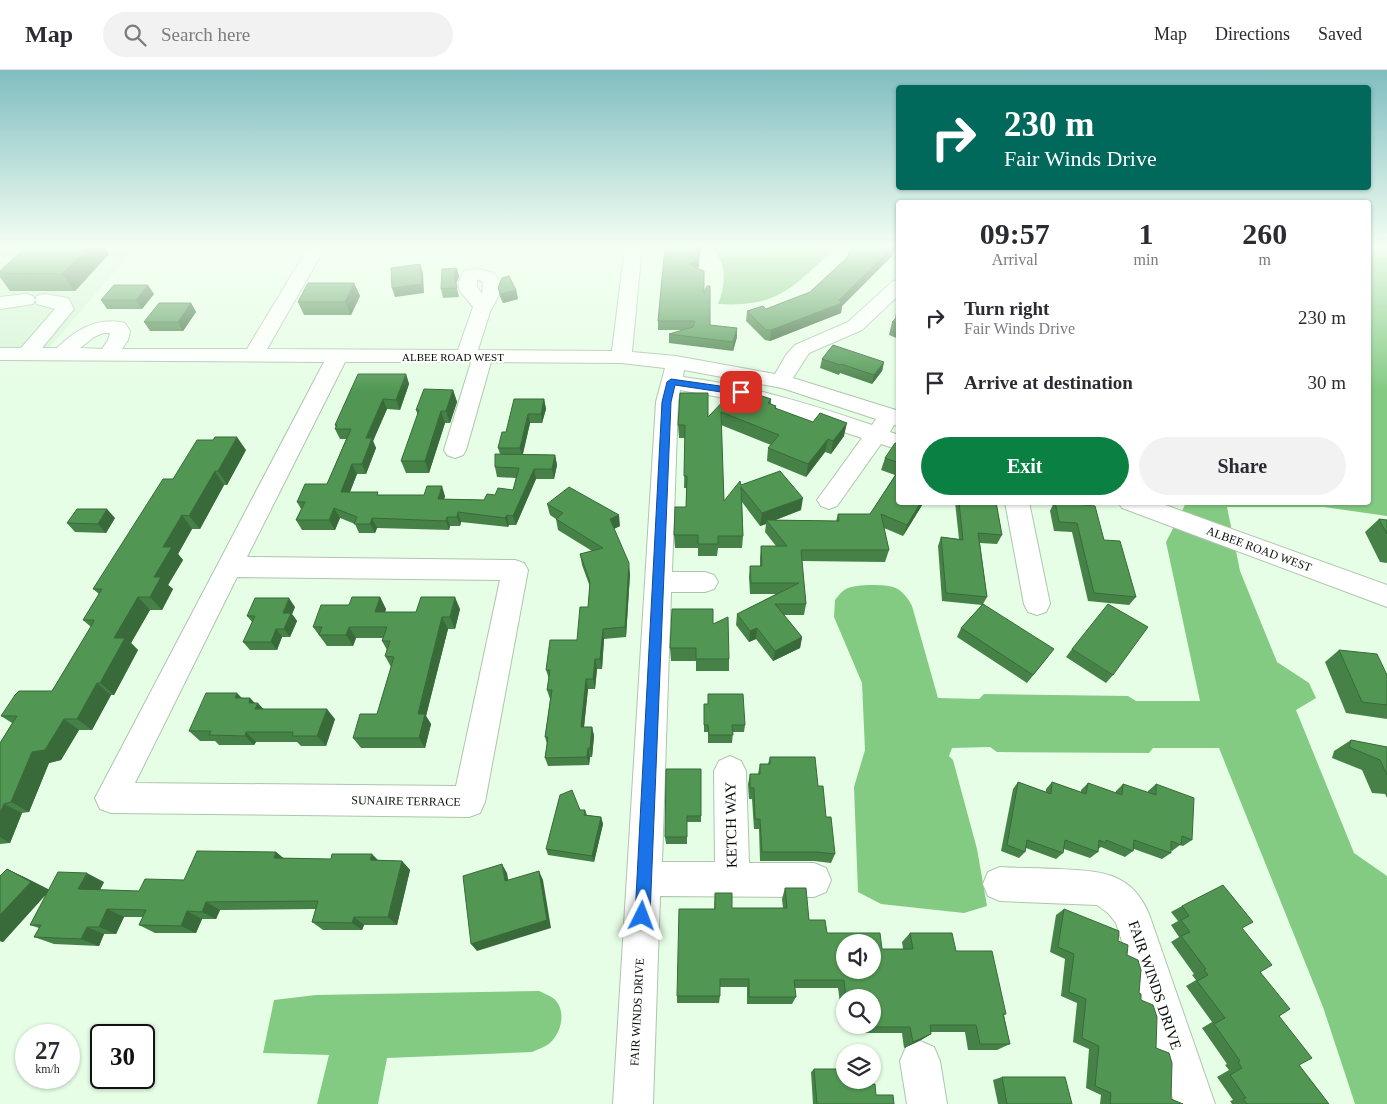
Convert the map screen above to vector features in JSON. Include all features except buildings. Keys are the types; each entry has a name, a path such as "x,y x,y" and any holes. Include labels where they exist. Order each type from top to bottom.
{"street":[{"path":"253,356 289,294"},
{"path":"621,357 628,294"},
{"path":"781,382 796,355 802,349 860,323 889,294"},
{"path":"1,296 61,302 65,309 27,354"},
{"path":"474,357 484,305"},
{"path":"63,354 77,338 92,330 106,326 118,327 120,331 118,340 107,355"},
{"name":"ALBEE ROAD WEST","path":"0,354 621,357 674,372 781,382 832,396 894,418"},
{"name":"SUNAIRE TERRACE","path":"230,567 515,570 469,802 111,798 337,357"},
{"path":"674,372 718,387 763,397 822,414 896,442"},
{"name":"FAIR WINDS DRIVE","path":"632,1104 667,402 674,372"},
{"path":"829,500 877,435 894,418"},
{"path":"1018,505 1037,604"},
{"name":"ALBEE ROAD WEST","path":"1138,505 1387,596"},
{"path":"658,582 705,582"},
{"name":"KETCH WAY","path":"730,770 732,880"},
{"name":"KETCH WAY","path":"644,879 814,880"},
{"name":"FAIR WINDS DRIVE","path":"1000,884 1097,888 1112,892 1124,902 1131,914 1195,1104"},
{"path":"920,1061 927,1104"}],"lane":[{"path":"456,450 474,357"}],"shaded area":[{"path":"0,294 95,294 48,349 0,349"},
{"path":"722,294 778,294 757,302 739,304 718,304"},
{"path":"1371,294 1387,294 1387,516 1324,507 1227,507 1240,571 1277,662 1309,683 1316,698 1296,710 1354,853 1387,876 1387,1104 1355,1104 1323,1007 1219,748 1153,748 1149,753 997,752 990,747 952,748 949,756 953,760 977,849 987,906 964,913 881,904 858,892 854,787 865,750 862,683 834,617 835,600 846,589 862,585 893,587 907,597 912,606 938,698 979,699 984,694 1128,696 1136,701 1200,701 1166,542 1185,505 1371,505"},
{"path":"539,991 553,998 560,1008 560,1027 550,1043 532,1052 387,1058 378,1104 317,1104 329,1055 263,1053 274,1000 316,995"}],"route":[{"path":"642,916 667,402 671,382 718,387 741,392"}]}
